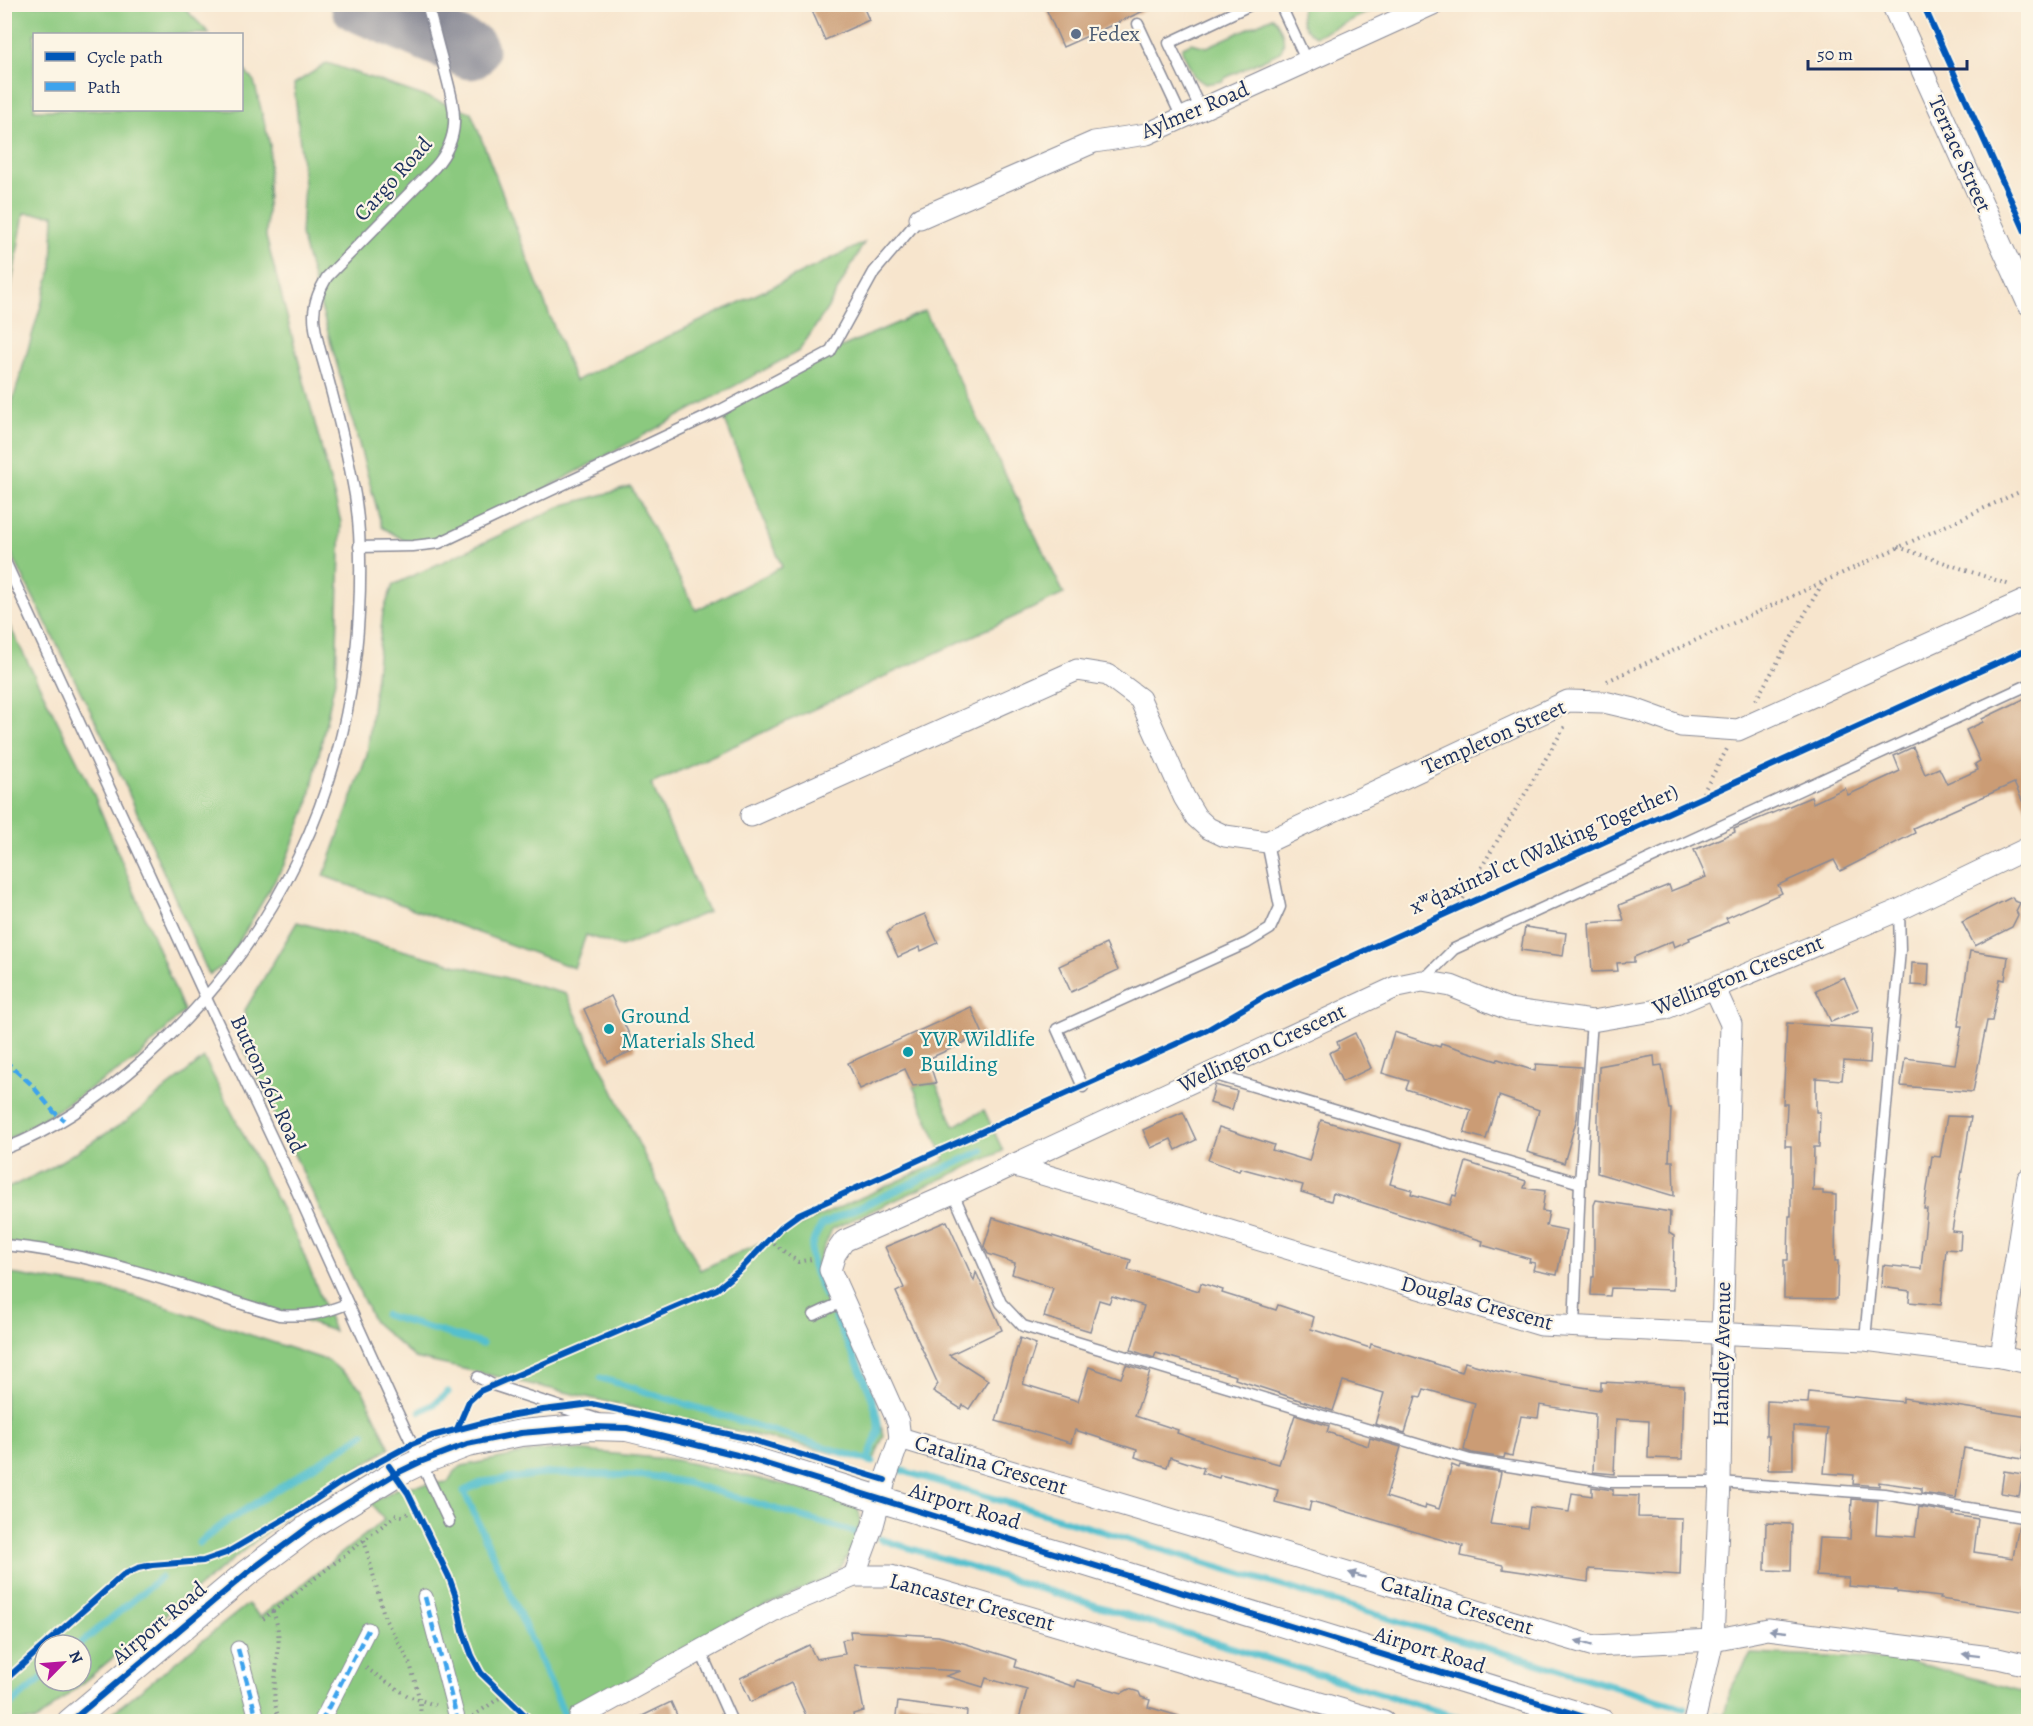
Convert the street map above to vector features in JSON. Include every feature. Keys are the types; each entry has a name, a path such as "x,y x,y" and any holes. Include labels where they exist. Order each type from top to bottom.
{"street":[{"name":"Aylmer Road","path":"920,218 1094,142 1147,134 1433,4"},
{"name":"Terrace Street","path":"1892,4 2028,304"},
{"name":"Templeton Street","path":"1267,842 1568,701 1604,702 1634,709 1681,726 1738,730 2028,599"},
{"path":"751,816 1077,670 1108,675 1140,699 1184,797 1196,817 1208,828 1225,836 1267,842"},
{"name":"Wellington Crescent","path":"900,1438 898,1422 830,1270 835,1254 844,1241 953,1193 1398,986 1422,981 1451,986 1508,1009 1592,1021 1664,1009 1899,910 2028,848"},
{"name":"Handley Avenue","path":"1694,1722 1713,1640 1720,1482 1731,1024 1715,989"},
{"name":"Douglas Crescent","path":"1012,1165 1541,1325 1865,1340 2028,1363"},
{"path":"2001,1358 2028,1179"},
{"name":"Airport Road","path":"70,1722 257,1566 313,1524 395,1474 467,1444 521,1433 591,1427 627,1428 737,1455 1601,1722"},
{"path":"854,1576 873,1525 900,1438"},
{"name":"Catalina Crescent","path":"900,1438 1594,1646 1713,1640 1768,1629 1998,1658 2028,1665"},
{"name":"Lancaster Crescent","path":"580,1717 778,1608 854,1576 891,1576 1384,1722"},
{"path":"425,1598 456,1716"},
{"path":"321,1722 368,1630"},
{"path":"238,1649 258,1722"}],"lane":[{"name":"Cargo Road","path":"4,1149 42,1133 104,1093 166,1040 206,998 256,932 285,885 309,834 332,772 347,715 357,654 360,595 359,547 355,496 315,330 314,315 316,299 327,278 435,167 451,142 454,133 455,108 427,4"},
{"path":"1191,114 1169,43 1252,4"},
{"path":"1280,4 1307,62"},
{"path":"1138,24 1191,114"},
{"path":"359,547 439,543 722,410 830,352 874,272 920,218"},
{"name":"Button 26L Road","path":"4,559 449,1522"},
{"path":"1422,981 1454,949 2028,685"},
{"path":"1083,1087 1057,1029 1247,943 1270,929 1280,907 1267,842"},
{"path":"1865,1340 1900,950 1899,910"},
{"path":"1574,1327 1580,1183 1592,1021"},
{"path":"1207,1073 1580,1183"},
{"path":"953,1193 1001,1303 1023,1326 1470,1460 1610,1482 1720,1482 1884,1494 2028,1518"},
{"path":"4,1245 38,1248 121,1267 279,1315 303,1317 322,1314 347,1304"},
{"path":"814,1315 844,1301"},
{"path":"478,1377 493,1385 627,1428"},
{"path":"700,1650 732,1722"}],"path":[{"path":"1598,685 2028,488"},
{"path":"1898,547 2011,585"},
{"path":"1754,703 1823,582"},
{"path":"1456,909 1567,724"},
{"path":"1700,798 1732,740"},
{"path":"762,1247 775,1233"},
{"path":"769,1240 798,1262 807,1260"},
{"path":"395,1474 421,1519"},
{"path":"263,1619 396,1515 403,1516 416,1509"},
{"path":"364,1540 369,1551 385,1619 411,1667 420,1701 421,1722"},
{"path":"273,1611 280,1633 273,1685 274,1704 280,1722"},
{"path":"353,1659 389,1685 420,1701 468,1720 504,1695"},
{"path":"496,1688 512,1702"}],"green space":[{"path":"1303,4 1384,5 1316,36 1303,23 1301,14"},
{"path":"5,5 181,5 209,33 33,33 33,111 243,111 243,69 254,81 270,145 266,237 341,522 336,676 308,805 284,865 226,964 209,975 106,742 5,541 5,427 52,268 54,215 24,213 5,322"},
{"path":"1273,17 1282,34 1283,44 1280,52 1223,81 1205,84 1194,76 1182,51 1183,47 1191,43 1207,47"},
{"path":"327,63 471,112 575,381 864,243 827,309 799,351 447,542 413,546 382,527 301,235 304,184 294,84"},
{"path":"925,311 1064,594 651,784 708,912 621,947 586,935 574,968 324,876 367,755 383,612 393,585 564,505 631,487 696,610 782,567 721,410 830,352"},
{"path":"5,617 92,790 184,1011 138,1058 5,1141"},
{"path":"297,922 566,994 700,1270 945,1160 913,1086 936,1083 954,1126 984,1110 1003,1151 832,1229 817,1264 867,1379 884,1435 873,1462 415,1358 374,1322 242,1045 245,1010"},
{"path":"204,1058 300,1245 334,1331 175,1278 5,1242 4,1190 50,1168 125,1122"},
{"path":"5,1273 118,1291 329,1361 362,1389 390,1448 294,1509 93,1674 93,1633 33,1633 33,1693 70,1693 36,1721 5,1721"},
{"path":"564,1449 676,1460 830,1495 856,1507 860,1520 859,1528 842,1565 828,1578 723,1625 561,1721 101,1722 248,1604 260,1617 384,1520 371,1503 403,1485 448,1482 454,1472 462,1466 536,1451"},
{"path":"1751,1654 1906,1660 2028,1693 2028,1721 1723,1721 1730,1690"}],"building":[{"path":"809,4 862,4 869,20 825,40"},
{"name":"Fedex","path":"1044,4 1159,4 1063,47"},
{"path":"2028,697 2028,813 2014,783 1913,828 1915,833 1840,871 1834,860 1778,885 1782,893 1726,918 1728,922 1689,938 1690,940 1674,947 1672,941 1634,957 1634,962 1617,963 1618,971 1592,972 1589,923 1624,920 1619,905 1669,885 1671,891 1706,877 1694,850 1735,832 1734,829 1811,797 1813,803 1845,788 1848,795 1900,771 1894,756 1913,747 1925,774 1939,768 1947,784 1978,770 1975,764 1980,761 1966,730 1983,722 1982,719"},
{"path":"2012,897 2014,901 2020,903 2016,911 2018,915 2012,927 1975,946 1962,922"},
{"path":"925,914 938,943 921,951 920,947 898,957 887,933 893,927"},
{"path":"1525,927 1566,933 1563,956 1521,950"},
{"path":"1106,944 1118,970 1071,992 1059,966"},
{"path":"1970,951 2008,957 2005,980 2000,979 1992,1021 1987,1021 1973,1092 1901,1086 1905,1058 1955,1064 1962,1026 1958,1026"},
{"path":"1912,963 1929,964 1928,986 1911,985"},
{"path":"1844,977 1859,1010 1831,1022 1816,990"},
{"name":"Ground Materials Shed","path":"611,996 636,1049 608,1062 584,1009"},
{"name":"YVR Wildlife Building","path":"971,1007 983,1034 928,1059 936,1083 913,1086 905,1069 860,1089 848,1063"},
{"path":"1787,1023 1872,1029 1870,1063 1844,1061 1842,1080 1816,1078 1816,1112 1820,1112 1819,1147 1814,1147 1813,1191 1836,1195 1837,1299 1784,1298 1784,1260 1788,1260 1789,1216 1791,1216 1791,1146 1785,1146 1787,1104 1783,1104"},
{"path":"1394,1032 1440,1047 1441,1043 1535,1071 1536,1064 1581,1067 1577,1118 1564,1163 1527,1152 1539,1110 1499,1096 1486,1139 1464,1133 1471,1110 1406,1089 1409,1081 1382,1073"},
{"path":"1355,1033 1371,1068 1342,1082 1329,1053 1339,1048 1337,1042"},
{"path":"1654,1056 1655,1066 1662,1065 1669,1109 1671,1109 1669,1161 1673,1161 1674,1196 1597,1173 1599,1066"},
{"path":"1215,1085 1237,1091 1232,1110 1210,1103"},
{"path":"1183,1112 1196,1140 1176,1150 1171,1139 1151,1148 1143,1130"},
{"path":"1947,1116 1971,1117 1952,1231 1961,1232 1960,1250 1946,1249 1941,1305 1909,1302 1910,1291 1881,1287 1883,1265 1921,1269 1927,1209 1924,1209 1932,1156 1940,1157"},
{"path":"1321,1120 1402,1144 1390,1184 1412,1190 1411,1194 1450,1205 1453,1195 1456,1196 1466,1162 1526,1181 1524,1188 1545,1191 1542,1211 1549,1212 1546,1226 1566,1230 1557,1275 1533,1270 1535,1263 1529,1262 1530,1259 1482,1245 1483,1241 1333,1193 1331,1201 1301,1192 1303,1185 1240,1168 1239,1171 1208,1160 1219,1127 1274,1145 1272,1150 1309,1161"},
{"path":"1596,1200 1670,1212 1669,1233 1674,1236 1673,1290 1611,1288 1610,1296 1591,1295 1592,1277 1594,1277 1594,1205"},
{"path":"993,1218 1131,1260 1128,1270 1199,1291 1201,1283 1223,1290 1222,1293 1276,1310 1278,1305 1314,1317 1311,1329 1370,1348 1371,1344 1462,1372 1465,1362 1544,1381 1601,1390 1601,1382 1684,1386 1682,1459 1648,1458 1649,1421 1616,1419 1614,1474 1593,1472 1595,1414 1540,1405 1538,1418 1521,1416 1512,1456 1505,1454 1504,1458 1472,1453 1464,1450 1475,1403 1424,1389 1421,1397 1416,1396 1405,1433 1375,1424 1384,1393 1343,1381 1333,1411 1235,1379 1236,1376 1156,1353 1154,1358 1131,1350 1144,1306 1112,1296 1109,1303 1099,1300 1090,1331 1044,1317 1053,1288 1012,1274 1015,1263 988,1254 984,1246"},
{"path":"947,1221 974,1281 976,1272 1002,1330 949,1355 988,1380 969,1409 963,1405 961,1409 933,1391 938,1384 896,1292 904,1288 885,1247"},
{"path":"1020,1338 1036,1344 1023,1384 1078,1401 1089,1367 1121,1378 1126,1365 1150,1372 1135,1416 1227,1450 1279,1464 1295,1415 1329,1426 1327,1432 1368,1446 1370,1438 1401,1447 1386,1497 1425,1509 1426,1505 1439,1509 1452,1465 1459,1468 1460,1465 1501,1472 1490,1524 1527,1528 1530,1507 1569,1512 1572,1493 1592,1496 1592,1487 1613,1490 1613,1495 1639,1496 1638,1517 1682,1518 1680,1575 1589,1569 1588,1582 1503,1569 1503,1565 1461,1556 1463,1546 1311,1501 1309,1511 1275,1502 1278,1490 1220,1475 1219,1478 1202,1473 1204,1468 1170,1457 1167,1467 1135,1457 1137,1450 1075,1430 1071,1443 996,1421"},
{"path":"1809,1392 1903,1402 1903,1398 2028,1417 2022,1459 1964,1448 1956,1498 1921,1493 1921,1488 1879,1482 1879,1486 1853,1484 1854,1475 1824,1473 1828,1429 1793,1426 1793,1470 1768,1470 1767,1401 1808,1403"},
{"path":"2004,1471 2023,1474 2019,1496 2001,1493"},
{"path":"1852,1499 1878,1501 1876,1534 1915,1537 1919,1507 1954,1513 1953,1515 1978,1519 1974,1552 2013,1558 2019,1524 2028,1525 2028,1612 1897,1592 1897,1590 1848,1586 1849,1578 1816,1576 1819,1538 1850,1539"},
{"path":"1766,1523 1792,1524 1791,1571 1765,1570"},
{"path":"850,1631 938,1636 950,1639 1017,1660 1015,1667 1075,1687 1077,1680 1122,1693 1129,1689 1139,1692 1141,1697 1150,1700 1148,1707 1182,1717 1182,1722 1018,1722 1027,1690 986,1678 983,1687 946,1676 961,1671 855,1665 864,1711 853,1714 854,1722 809,1722 791,1683 751,1702 740,1678 809,1645 816,1659 845,1654 842,1640 851,1638"},
{"path":"671,1702 680,1722 630,1722"},
{"path":"898,1702 967,1711 966,1722 895,1722"}],"waterway":[{"path":"825,1296 814,1268 811,1251 813,1242 823,1224 982,1151"},
{"path":"385,1315 482,1344"},
{"path":"835,1318 874,1404 878,1429 868,1461"},
{"path":"601,1378 873,1462"},
{"path":"421,1411 448,1392"},
{"path":"199,1543 226,1522 364,1434"},
{"path":"900,1470 1684,1708"},
{"path":"568,1722 464,1491 483,1482 550,1473 650,1476 688,1483 854,1532"},
{"path":"880,1539 1473,1722"},
{"path":"93,1633 160,1578"},
{"path":"4,1710 33,1686"},
{"path":"1716,1716 1734,1722"}],"taxiway":[{"path":"359,4 470,51"}],"marked path":[{"path":"4,1060 31,1084 54,1112 64,1120"},
{"path":"425,1597 458,1722"},
{"path":"321,1722 368,1630"},
{"path":"238,1649 258,1722"}],"cycle path":[{"path":"1923,4 2028,238"},
{"name":"xʷq̓axintəl̕ ct (Walking Together)","path":"457,1429 469,1401 480,1391 717,1289 741,1269 781,1227 799,1214 1207,1030 1265,996 2028,649"},
{"path":"4,1681 123,1575 152,1565 203,1561 226,1553 298,1511 340,1483 412,1444 432,1436 509,1416 592,1404 746,1438 885,1480"},
{"path":"70,1722 247,1573 313,1524 395,1474 467,1444 521,1433 591,1427 627,1428 737,1455 1601,1722"},
{"path":"389,1466 408,1493 449,1577 463,1631 481,1673 532,1722"}],"place":[{"name":"Fedex","path":"1076,34"},
{"name":"Ground Materials Shed","path":"609,1029"},
{"name":"YVR Wildlife Building","path":"908,1052"}]}
